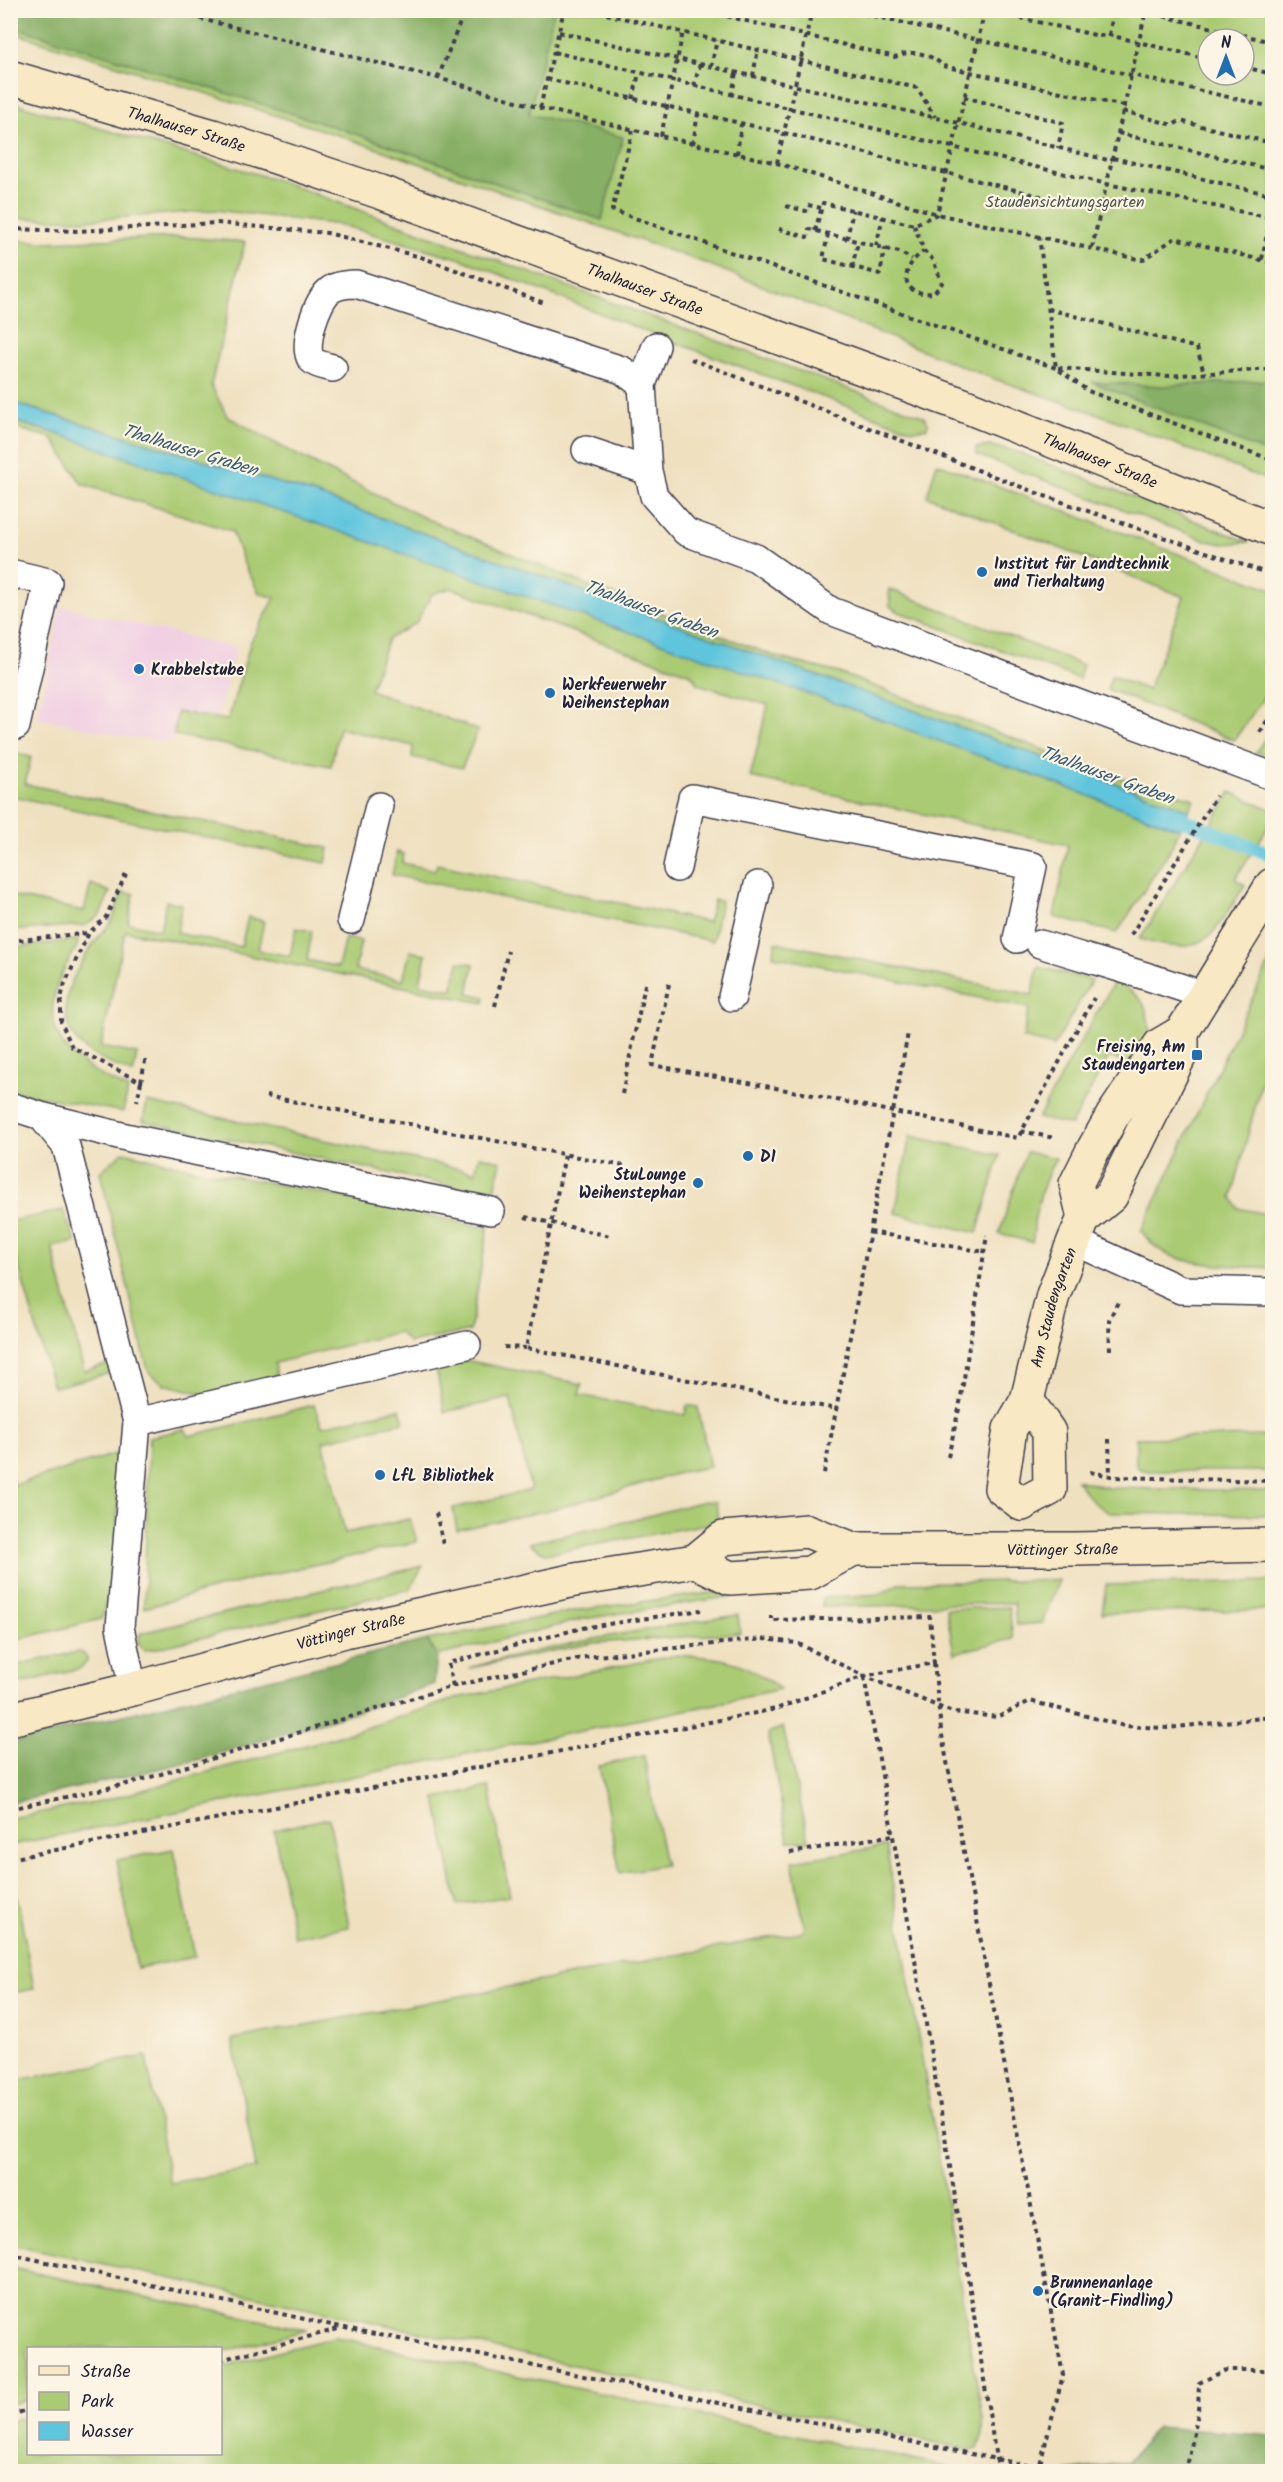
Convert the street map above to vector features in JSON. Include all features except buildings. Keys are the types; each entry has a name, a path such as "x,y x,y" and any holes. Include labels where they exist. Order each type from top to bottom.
{"main road":[{"name":"Thalhauser Straße","path":"10,77 213,136 391,195 963,405 1272,529"},
{"path":"1079,1229 1076,1184 1113,1115 1160,1045 1182,1032 1203,995 1271,890"},
{"name":"Am Staudengarten","path":"1022,1504 1001,1488 1010,1429 1027,1400 1053,1294 1079,1229"},
{"path":"1021,1549 1022,1504 1050,1489 1049,1432 1027,1400"},
{"name":"Vöttinger Straße","path":"10,1719 133,1689 345,1630 575,1580 695,1561 723,1538 807,1531 853,1549 1272,1545"}],"lane":[{"path":"333,368 319,365 312,360 308,351 308,337 323,298 328,292 346,284 356,284 622,370 642,385"},
{"path":"656,346 642,385 648,471 654,496 686,532 756,558 831,611 1272,776"},
{"path":"586,450 648,471"},
{"path":"10,573 48,582 16,726"},
{"path":"677,868 692,798 1033,866 1029,941 1112,967 1153,977 1203,995"},
{"path":"351,920 379,806"},
{"path":"732,997 758,885"},
{"path":"10,1106 130,1138 491,1210"},
{"path":"41,1116 66,1146 137,1422 120,1627 133,1689"},
{"path":"1079,1229 1181,1290 1272,1292"},
{"path":"137,1422 467,1345"}],"path":[{"path":"165,10 438,78 540,108 777,163 938,214 1142,260 1175,238 1272,263"},
{"path":"438,78 465,10"},
{"path":"540,108 564,10"},
{"path":"589,10 917,88 935,118"},
{"path":"701,10 895,57 906,52 936,58 943,66 1124,109 1173,124 1180,121 1272,143"},
{"path":"777,163 812,10"},
{"path":"847,10 1272,107"},
{"path":"938,214 985,10 1196,55"},
{"path":"1086,10 1113,16"},
{"path":"1109,35 1114,10"},
{"path":"1092,248 1146,11 1272,42"},
{"path":"559,32 1058,148 1272,195"},
{"path":"661,136 683,32"},
{"path":"711,67 717,40"},
{"path":"753,76 758,49"},
{"path":"554,52 789,110 1107,184 1272,218"},
{"path":"694,86 700,64"},
{"path":"1256,71 1272,75"},
{"path":"732,96 736,72"},
{"path":"633,99 639,73"},
{"path":"547,79 784,133 1101,211"},
{"path":"964,97 1063,123 1058,148"},
{"path":"693,144 698,113"},
{"path":"737,154 741,124"},
{"path":"633,130 612,210 1056,368 1088,390 1272,460"},
{"path":"1119,133 1272,170"},
{"path":"815,231 823,203 914,225 938,214"},
{"path":"786,206 806,211 808,205 821,208"},
{"path":"1262,259 1272,209"},
{"path":"847,239 853,210"},
{"path":"876,246 883,217"},
{"path":"914,225 924,250 933,260 942,283 934,293 916,292 909,287 908,267 912,259 924,250"},
{"path":"779,229 807,237 809,229 885,248 912,259"},
{"path":"828,234 823,259 880,274 885,248"},
{"path":"1038,236 1056,368"},
{"path":"852,267 858,242"},
{"path":"1048,309 1197,348 1204,373"},
{"path":"1056,368 1166,376 1272,369"},
{"path":"1182,850 1214,799"},
{"path":"126,874 106,917 89,933 65,983 61,998 61,1022 72,1047 141,1082"},
{"path":"10,941 89,933"},
{"path":"495,1006 508,951"},
{"path":"622,1094 646,980"},
{"path":"669,984 652,1065 893,1111 1018,1138"},
{"path":"824,1473 908,1033"},
{"path":"130,1138 146,1056"},
{"path":"266,1096 624,1166"},
{"path":"565,1155 526,1348 836,1409"},
{"path":"491,1210 610,1236"},
{"path":"870,1232 985,1252"},
{"path":"948,1457 987,1235"},
{"path":"1110,1350 1109,1320 1121,1294"},
{"path":"1109,1439 1110,1475"},
{"path":"1089,1471 1110,1475 1272,1481"},
{"path":"436,1513 444,1548"},
{"path":"453,1686 448,1663 582,1628 710,1609"},
{"path":"771,1611 771,1620 930,1617 938,1707 1063,2375 1040,2468"},
{"path":"10,1809 131,1783 453,1686 586,1657 763,1639 797,1643 864,1676 952,1712 998,1718 1030,1701 1124,1726 1167,1728 1272,1717"},
{"path":"10,1858 776,1709 864,1676 933,1663"},
{"path":"864,1676 965,2251 996,2459 1002,2472"},
{"path":"790,1853 893,1835"},
{"path":"10,2254 345,2328 1061,2472"},
{"path":"222,2359 345,2328"},
{"path":"1186,2472 1198,2413 1199,2383 1226,2370 1272,2370"},
{"path":"10,2415 27,2410"}],"shaded area":[{"name":"Krabbelstube","path":"61,606 236,648 217,719 178,713 172,743 122,736 38,717"}],"green space":[{"name":"Staudensichtungsgarten","path":"11,10 1272,11 1272,482 1112,419 989,377 705,263 341,136 11,32"},
{"path":"11,10 554,11 529,114 623,137 602,220 344,130 11,26"},
{"path":"10,102 277,180 923,416 928,423 927,428 914,430 901,426 655,335 461,259 341,225 216,210 86,220 11,218"},
{"path":"183,237 245,242 211,385 227,416 291,452 427,519 590,586 780,658 839,673 1108,774 1194,799 1189,810 312,493 11,402 10,240 44,242"},
{"path":"1272,380 1272,455 1092,382 1162,386"},
{"path":"10,420 64,436 846,707 1180,829 1170,850 1117,933 1054,917 1068,845 750,777 768,705 698,684 691,674 451,588 432,594 416,623 388,639 370,690 478,730 462,768 412,757 413,746 339,728 331,766 174,735 177,712 228,720 251,641 275,598 259,593 244,564 232,531 82,484 52,438 11,427"},
{"path":"991,446 1015,451 1249,542 1224,544 1207,541 977,455 976,448"},
{"path":"937,463 1272,589 1272,686 1234,740 1107,689 1112,676 1148,690 1184,597 927,496"},
{"path":"889,589 1083,665 1079,679 899,612 890,606"},
{"path":"1272,728 1272,757 1256,752"},
{"path":"17,754 31,757 25,784 329,848 326,863 11,796 11,781"},
{"path":"1231,792 1272,810 1272,830 1267,829 1235,879 1245,885 1225,917 1206,939 1180,946 1162,945 1140,939"},
{"path":"397,852 404,854 402,863 435,870 437,864 708,922 714,900 721,901 713,941 392,875"},
{"path":"91,884 110,892 100,915 86,925 11,931 11,896 84,911"},
{"path":"122,892 134,894 128,923 160,930 166,901 182,904 177,933 241,947 248,917 264,921 258,950 290,956 296,928 312,931 307,960 338,967 345,938 361,941 355,970 403,980 410,951 426,954 420,984 452,990 459,962 474,964 468,993 485,997 484,1003 125,931 101,1047 137,1054 133,1074 101,1059 79,1044 68,1024 66,1011 67,997 76,971 111,922"},
{"path":"78,941 77,946 55,990 53,1015 56,1030 63,1044 85,1065 128,1089 123,1112 11,1091 11,948"},
{"path":"776,942 1032,995 1038,967 1092,980 1054,1046 1023,1038 1029,1008 773,956"},
{"path":"1272,957 1272,1041 1232,1197 1238,1208 1272,1215 1272,1268 1187,1261 1158,1249 1141,1231"},
{"path":"1114,982 1131,991 1141,1001 1147,1014 1150,1033 1130,1065 1109,1056 1071,1125 1038,1118"},
{"path":"147,1102 475,1172 479,1156 501,1161 494,1195 143,1121"},
{"path":"910,1136 1000,1155 977,1233 895,1213"},
{"path":"123,1152 204,1171 288,1186 488,1228 470,1331 409,1343 399,1332 275,1363 277,1379 208,1395 164,1384 148,1371 100,1172"},
{"path":"1026,1152 1056,1158 1041,1195 1034,1221 1032,1242 999,1234"},
{"path":"63,1210 76,1242 52,1247 84,1371 109,1364 111,1373 53,1387 16,1257 11,1258 11,1221"},
{"path":"465,1360 582,1384 579,1395 685,1415 687,1405 698,1407 710,1467 686,1471 562,1507 457,1530 453,1508 531,1490 510,1398 444,1412 436,1367"},
{"path":"314,1405 322,1426 400,1409 404,1422 323,1441 345,1533 410,1519 417,1542 259,1577 144,1608 149,1437 185,1429 189,1436"},
{"path":"1272,1436 1272,1471 1149,1471 1140,1469 1136,1465 1136,1438"},
{"path":"121,1452 114,1583 101,1619 11,1641 10,1474 14,1485"},
{"path":"1076,1480 1109,1488 1272,1491 1272,1515 1109,1513 1093,1502"},
{"path":"704,1501 716,1502 718,1522 546,1554 529,1543 629,1521"},
{"path":"423,1566 410,1589 158,1648 145,1650 139,1645 138,1639 141,1633"},
{"path":"1059,1580 1042,1623 1016,1625 1014,1603 822,1607 822,1598 880,1594 901,1583"},
{"path":"1272,1581 1272,1610 1102,1613 1106,1585"},
{"path":"734,1590 732,1596 584,1619 437,1656 427,1640 579,1610"},
{"path":"1009,1607 1013,1639 954,1653 946,1609"},
{"path":"738,1615 740,1633 593,1643 469,1668 569,1644"},
{"path":"427,1640 437,1656 434,1684 365,1709 201,1759 11,1803 11,1743"},
{"path":"77,1652 83,1653 87,1658 87,1662 80,1668 11,1686 11,1666"},
{"path":"677,1655 708,1657 732,1662 755,1672 780,1689 716,1704 11,1845 11,1818 110,1799 347,1734 461,1697"},
{"path":"783,1727 809,1841 788,1841 768,1733"},
{"path":"644,1756 665,1865 620,1873 599,1766"},
{"path":"489,1787 510,1896 457,1905 436,1798"},
{"path":"329,1818 349,1927 294,1937 274,1830"},
{"path":"886,1846 983,2419 983,2434 978,2448 968,2450 11,2244 11,2081 146,2056 170,2183 256,2168 232,2039 805,1931 792,1861"},
{"path":"174,1849 195,1957 137,1968 117,1860"},
{"path":"11,1880 14,1880 34,1989 11,1993"},
{"path":"11,2268 307,2330 222,2352 222,2347 27,2347 27,2400 11,2404"},
{"path":"335,2337 964,2471 11,2471 11,2421 27,2417 27,2455 222,2455 222,2367"},
{"path":"1157,2427 1272,2436 1272,2471 1066,2471 1128,2462"}],"water":[{"path":"10,402 312,493 1189,810 1180,829 846,707 64,436 11,420"}],"waterway":[{"name":"Thalhauser Graben","path":"1166,813 1272,855"}],"place":[{"name":"Institut für Landtechnik und Tierhaltung","path":"982,572"},
{"name":"Krabbelstube","path":"139,669"},
{"name":"Werkfeuerwehr Weihenstephan","path":"550,693"},
{"name":"Freising, Am Staudengarten","path":"1197,1055"},
{"name":"D1","path":"748,1156"},
{"name":"StuLounge Weihenstephan","path":"698,1183"},
{"name":"LfL Bibliothek","path":"380,1475"},
{"name":"Brunnenanlage (Granit-Findling)","path":"1038,2291"}]}
